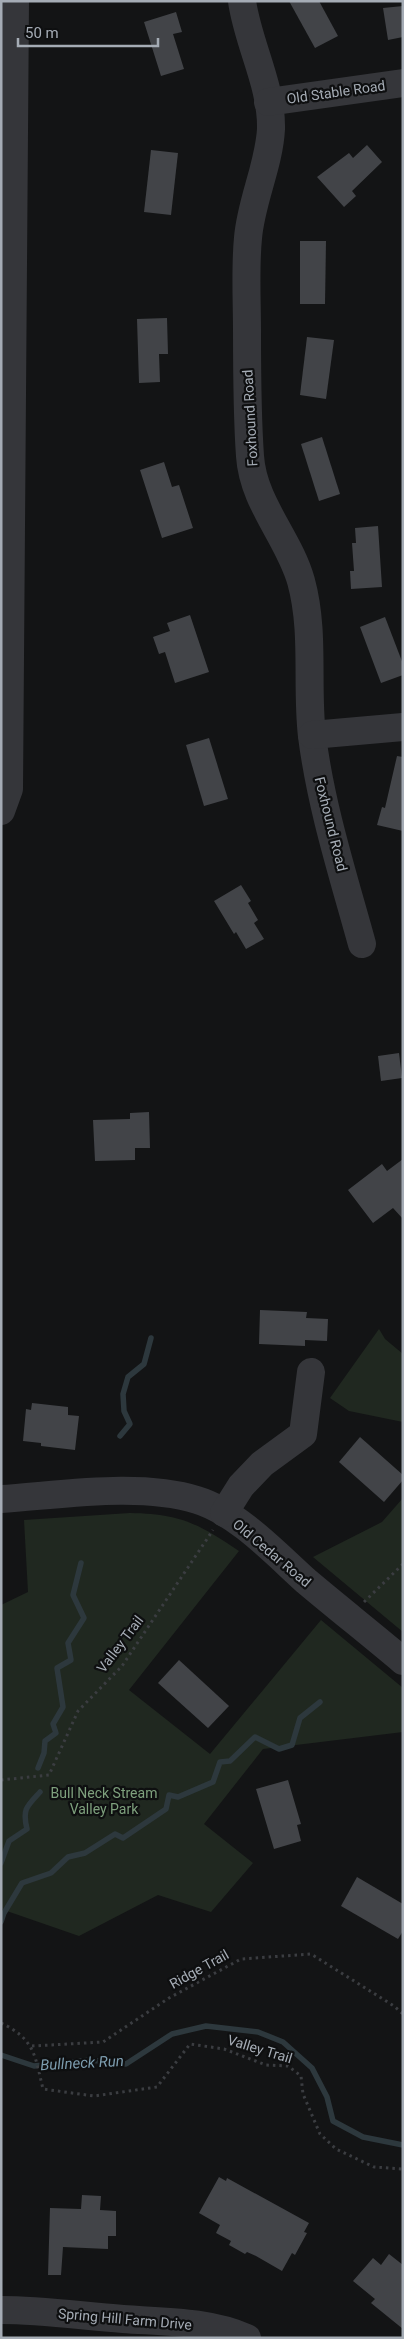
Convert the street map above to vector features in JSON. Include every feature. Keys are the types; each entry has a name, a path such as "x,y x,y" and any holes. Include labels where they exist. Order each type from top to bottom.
{"street":[{"path":"1,812 9,788 15,1"},
{"name":"Foxhound Road","path":"242,1 268,102 271,128 268,152 248,236 247,394 250,460 255,482 265,506 289,549 302,582 308,613 310,642 312,735 325,808 362,944"},
{"name":"Old Stable Road","path":"268,102 403,83"},
{"path":"312,735 403,727"},
{"path":"224,1514 241,1486 262,1464 303,1434 311,1372"},
{"name":"Old Cedar Road","path":"1,1499 147,1491 199,1500 224,1514 264,1542 403,1661"},
{"name":"Spring Hill Farm Drive","path":"1,2310 71,2313 188,2323 231,2331 246,2338"}],"path":[{"name":"Valley Trail","path":"1,1780 49,1775 78,1711 122,1666 224,1514"},
{"path":"349,1616 403,1564"},
{"name":"Ridge Trail","path":"32,2046 103,2042 169,1998 241,1959 311,1954 394,2006 403,2014"},
{"path":"1,2022 18,2031 32,2046"},
{"name":"Valley Trail","path":"32,2046 43,2089 79,2095 94,2096 157,2087 190,2044 224,2049 266,2065 288,2066 301,2076 303,2094 320,2134 336,2149 374,2167 403,2168"}],"green space":[{"path":"379,1329 385,1339 403,1354 403,1422 349,1411 330,1398"},
{"path":"403,1498 403,1632 313,1557 382,1522"},
{"name":"Bull Neck Stream Valley Park","path":"130,1513 163,1515 188,1522 211,1533 239,1551 129,1690 210,1754 321,1620 403,1688 403,1732 263,1749 204,1824 253,1863 211,1912 158,1895 79,1936 1,1909 1,1605 28,1592 24,1520"}],"building":[{"path":"289,1 319,1 338,36 315,48"},
{"path":"403,6 403,37 388,40 383,8"},
{"path":"176,12 182,32 173,34 184,69 161,76 144,22"},
{"path":"367,145 382,162 352,191 356,196 344,207 317,177 349,153 353,158"},
{"path":"151,150 178,153 171,215 144,212"},
{"path":"300,241 326,241 325,304 300,304"},
{"path":"167,318 168,354 159,354 160,382 139,383 137,319"},
{"path":"307,337 334,340 326,399 300,395"},
{"path":"322,437 340,494 319,501 301,444"},
{"path":"164,462 172,487 179,485 193,528 162,538 140,470"},
{"path":"378,526 382,587 351,589 350,571 354,571 352,543 356,543 355,528"},
{"path":"190,615 209,672 175,683 165,652 159,654 153,637 170,631 167,623"},
{"path":"385,617 403,664 403,675 381,683 360,627"},
{"path":"209,738 228,799 204,806 186,745"},
{"path":"397,756 403,757 403,831 377,825 382,807 385,808"},
{"path":"241,885 251,901 248,903 258,920 254,923 264,939 246,949 236,932 234,934 214,901"},
{"path":"399,1053 402,1078 381,1081 378,1056"},
{"path":"149,1112 150,1148 135,1148 135,1160 95,1161 93,1120 130,1119 130,1113"},
{"path":"403,1159 403,1219 393,1208 373,1223 348,1190 382,1164 387,1171"},
{"path":"260,1310 307,1312 306,1318 328,1319 327,1341 305,1340 305,1346 259,1344"},
{"path":"32,1403 68,1407 68,1415 79,1416 75,1450 41,1446 41,1443 23,1441 26,1409 31,1410"},
{"path":"360,1437 403,1475 403,1480 384,1502 339,1462"},
{"path":"179,1660 229,1706 208,1728 158,1683"},
{"path":"288,1780 301,1824 297,1825 301,1841 274,1849 256,1789"},
{"path":"357,1877 403,1904 403,1931 398,1939 341,1906"},
{"path":"219,2177 226,2181 227,2178 309,2223 304,2232 307,2233 295,2255 292,2253 282,2271 256,2256 247,2252 245,2254 229,2245 231,2241 216,2233 220,2225 199,2213"},
{"path":"82,2195 101,2196 100,2210 116,2211 116,2236 108,2236 108,2249 63,2247 61,2275 48,2275 50,2208 81,2209"},
{"path":"389,2254 403,2265 403,2329 371,2303 375,2299 353,2281 373,2258 381,2265"}],"waterway":[{"path":"120,1436 130,1424 124,1411 123,1394 128,1377 144,1364 151,1338"},
{"path":"38,1768 44,1753 45,1741 56,1733 53,1724 63,1707 57,1668 71,1660 68,1643 84,1618 73,1595 81,1563"},
{"path":"1,1922 4,1913 22,1883 51,1873 68,1857 85,1853 115,1834 123,1838 166,1809 169,1795 178,1797 213,1782 220,1762 230,1761 255,1737 279,1749 292,1745 300,1718 320,1702"},
{"path":"1,1863 9,1841 27,1829 25,1812 40,1792"},
{"name":"Bullneck Run","path":"1,2055 34,2066 90,2060 126,2064 172,2034 206,2026 258,2032 283,2042 312,2068 327,2097 333,2121 363,2137 403,2145"}]}
